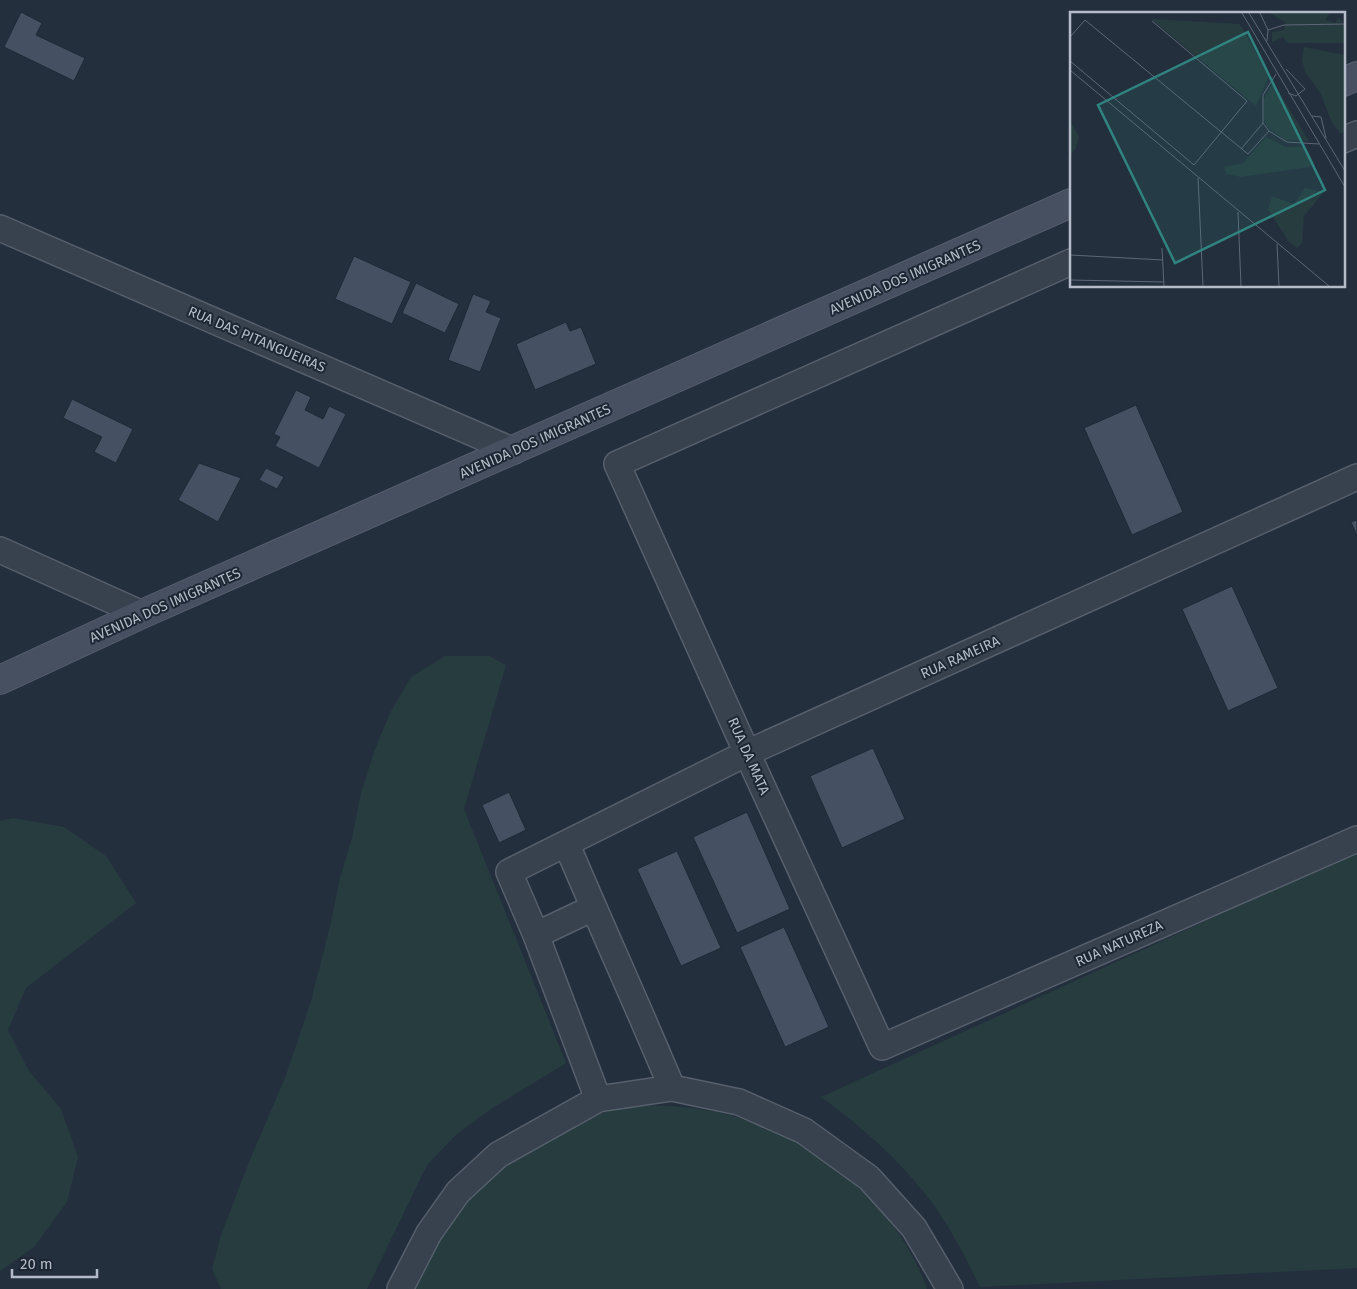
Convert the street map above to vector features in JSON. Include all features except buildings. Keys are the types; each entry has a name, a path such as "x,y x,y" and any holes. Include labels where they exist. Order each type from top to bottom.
{"street":[{"path":"1344,82 1357,76"},
{"path":"1344,140 1357,134"},
{"name":"AVENIDA DOS IMIGRANTES","path":"0,680 142,614 1070,203"},
{"name":"RUA DAS PITANGUEIRAS","path":"0,228 514,451"},
{"name":"RUA DA MATA","path":"882,1047 617,464 1070,262"},
{"name":"RUA RAMEIRA","path":"536,935 509,872 747,753 1357,477"},
{"path":"0,550 142,614"},
{"name":"RUA NATUREZA","path":"882,1047 1357,839"},
{"path":"567,844 672,1088"},
{"path":"593,908 536,935 598,1099"},
{"path":"400,1289 429,1233 458,1192 498,1155 598,1099 672,1088 739,1102 804,1131 869,1178 914,1228 950,1289"}],"green space":[{"path":"445,656 489,656 506,665 464,809 566,1063 491,1109 457,1134 427,1165 367,1289 221,1289 212,1269 221,1235 251,1157 285,1078 311,1001 340,878 352,838 361,793 374,752 390,713 411,677"},
{"path":"13,818 64,827 106,856 136,903 26,988 8,1030 29,1071 61,1109 78,1157 67,1202 34,1247 0,1271 0,821"},
{"path":"1357,852 1357,1268 980,1287 946,1223 928,1197 885,1150 821,1097"},
{"path":"635,1105 682,1107 729,1115 761,1126 792,1140 821,1158 849,1179 874,1203 895,1229 913,1258 927,1289 411,1289 437,1239 483,1184 510,1162 569,1126 602,1113"}]}
